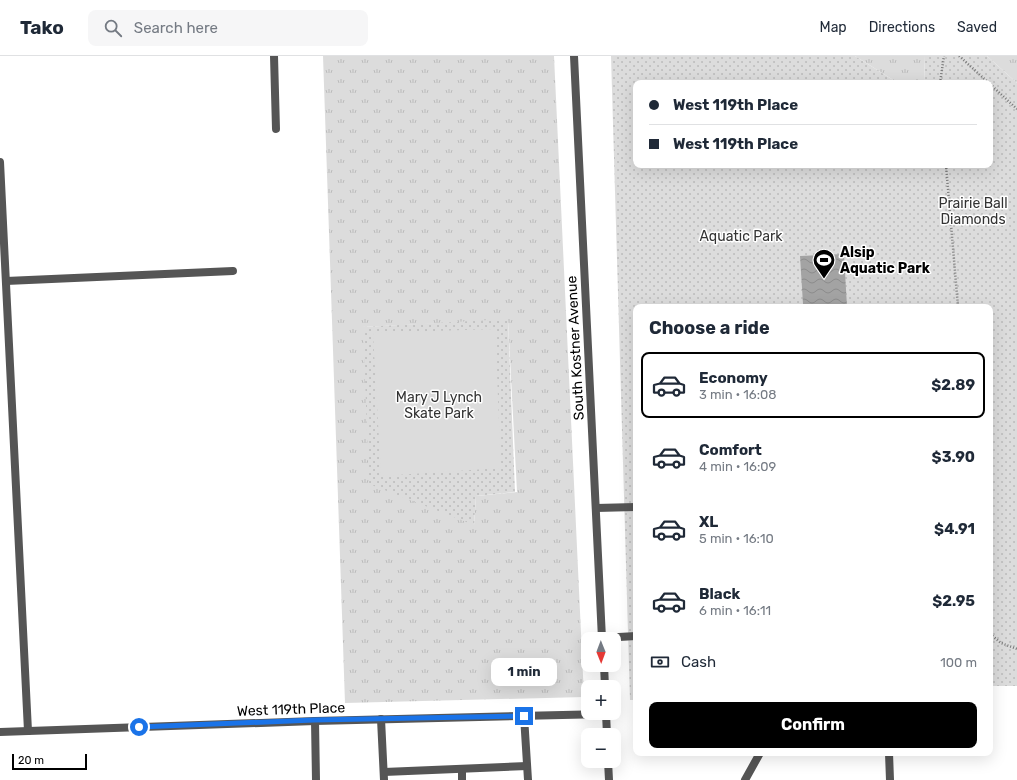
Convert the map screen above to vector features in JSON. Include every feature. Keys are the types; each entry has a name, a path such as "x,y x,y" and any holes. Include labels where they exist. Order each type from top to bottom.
{"street":[{"path":"274,56 276,129"},
{"name":"South Kostner Avenue","path":"574,56 602,632"},
{"path":"0,162 28,731"},
{"path":"6,281 232,271"},
{"path":"596,508 633,507"},
{"path":"621,637 633,636"},
{"name":"West 119th Place","path":"0,732 314,720 581,715"},
{"path":"524,716 528,780"},
{"path":"382,719 384,776 462,769 527,766"},
{"path":"314,720 316,780"},
{"path":"745,780 758,756"},
{"path":"889,756 890,780"},
{"path":"608,768 609,780"},
{"path":"462,769 462,780"}],"path":[{"path":"940,80 944,56"},
{"path":"959,56 985,80"},
{"path":"993,88 1017,109"},
{"path":"946,168 958,304"},
{"path":"993,636 1001,643 1017,649"}],"green space":[{"path":"323,56 554,56 581,633 581,672 583,672 583,680 581,680 581,697 345,703","holes":["508,320 517,492 476,496 474,525 363,327"]},
{"name":"Aquatic Park","path":"611,56 855,56 893,80 633,80 633,168 993,168 993,80 925,80 924,56 987,56 1017,83 1017,686 993,686 993,304 633,304 633,700 630,700"},
{"path":"855,56 924,56 925,80 893,80"},
{"path":"987,56 1017,56 1017,83"},
{"name":"Mary J Lynch Skate Park","path":"508,319 515,492 476,496 474,525 369,484 363,327"},
{"name":"Mary J Lynch Skate Park","path":"495,329 501,468 381,476 373,333"}],"water":[{"name":"Alsip Aquatic Park","path":"844,254 847,304 803,304 800,256"}],"place":[{"name":"Alsip Aquatic Park","path":"824,280"}],"route":[{"path":"139,727 314,720 524,716"}],"park label":[{"name":"Prairie Ball Diamonds","path":"973,212"}]}
